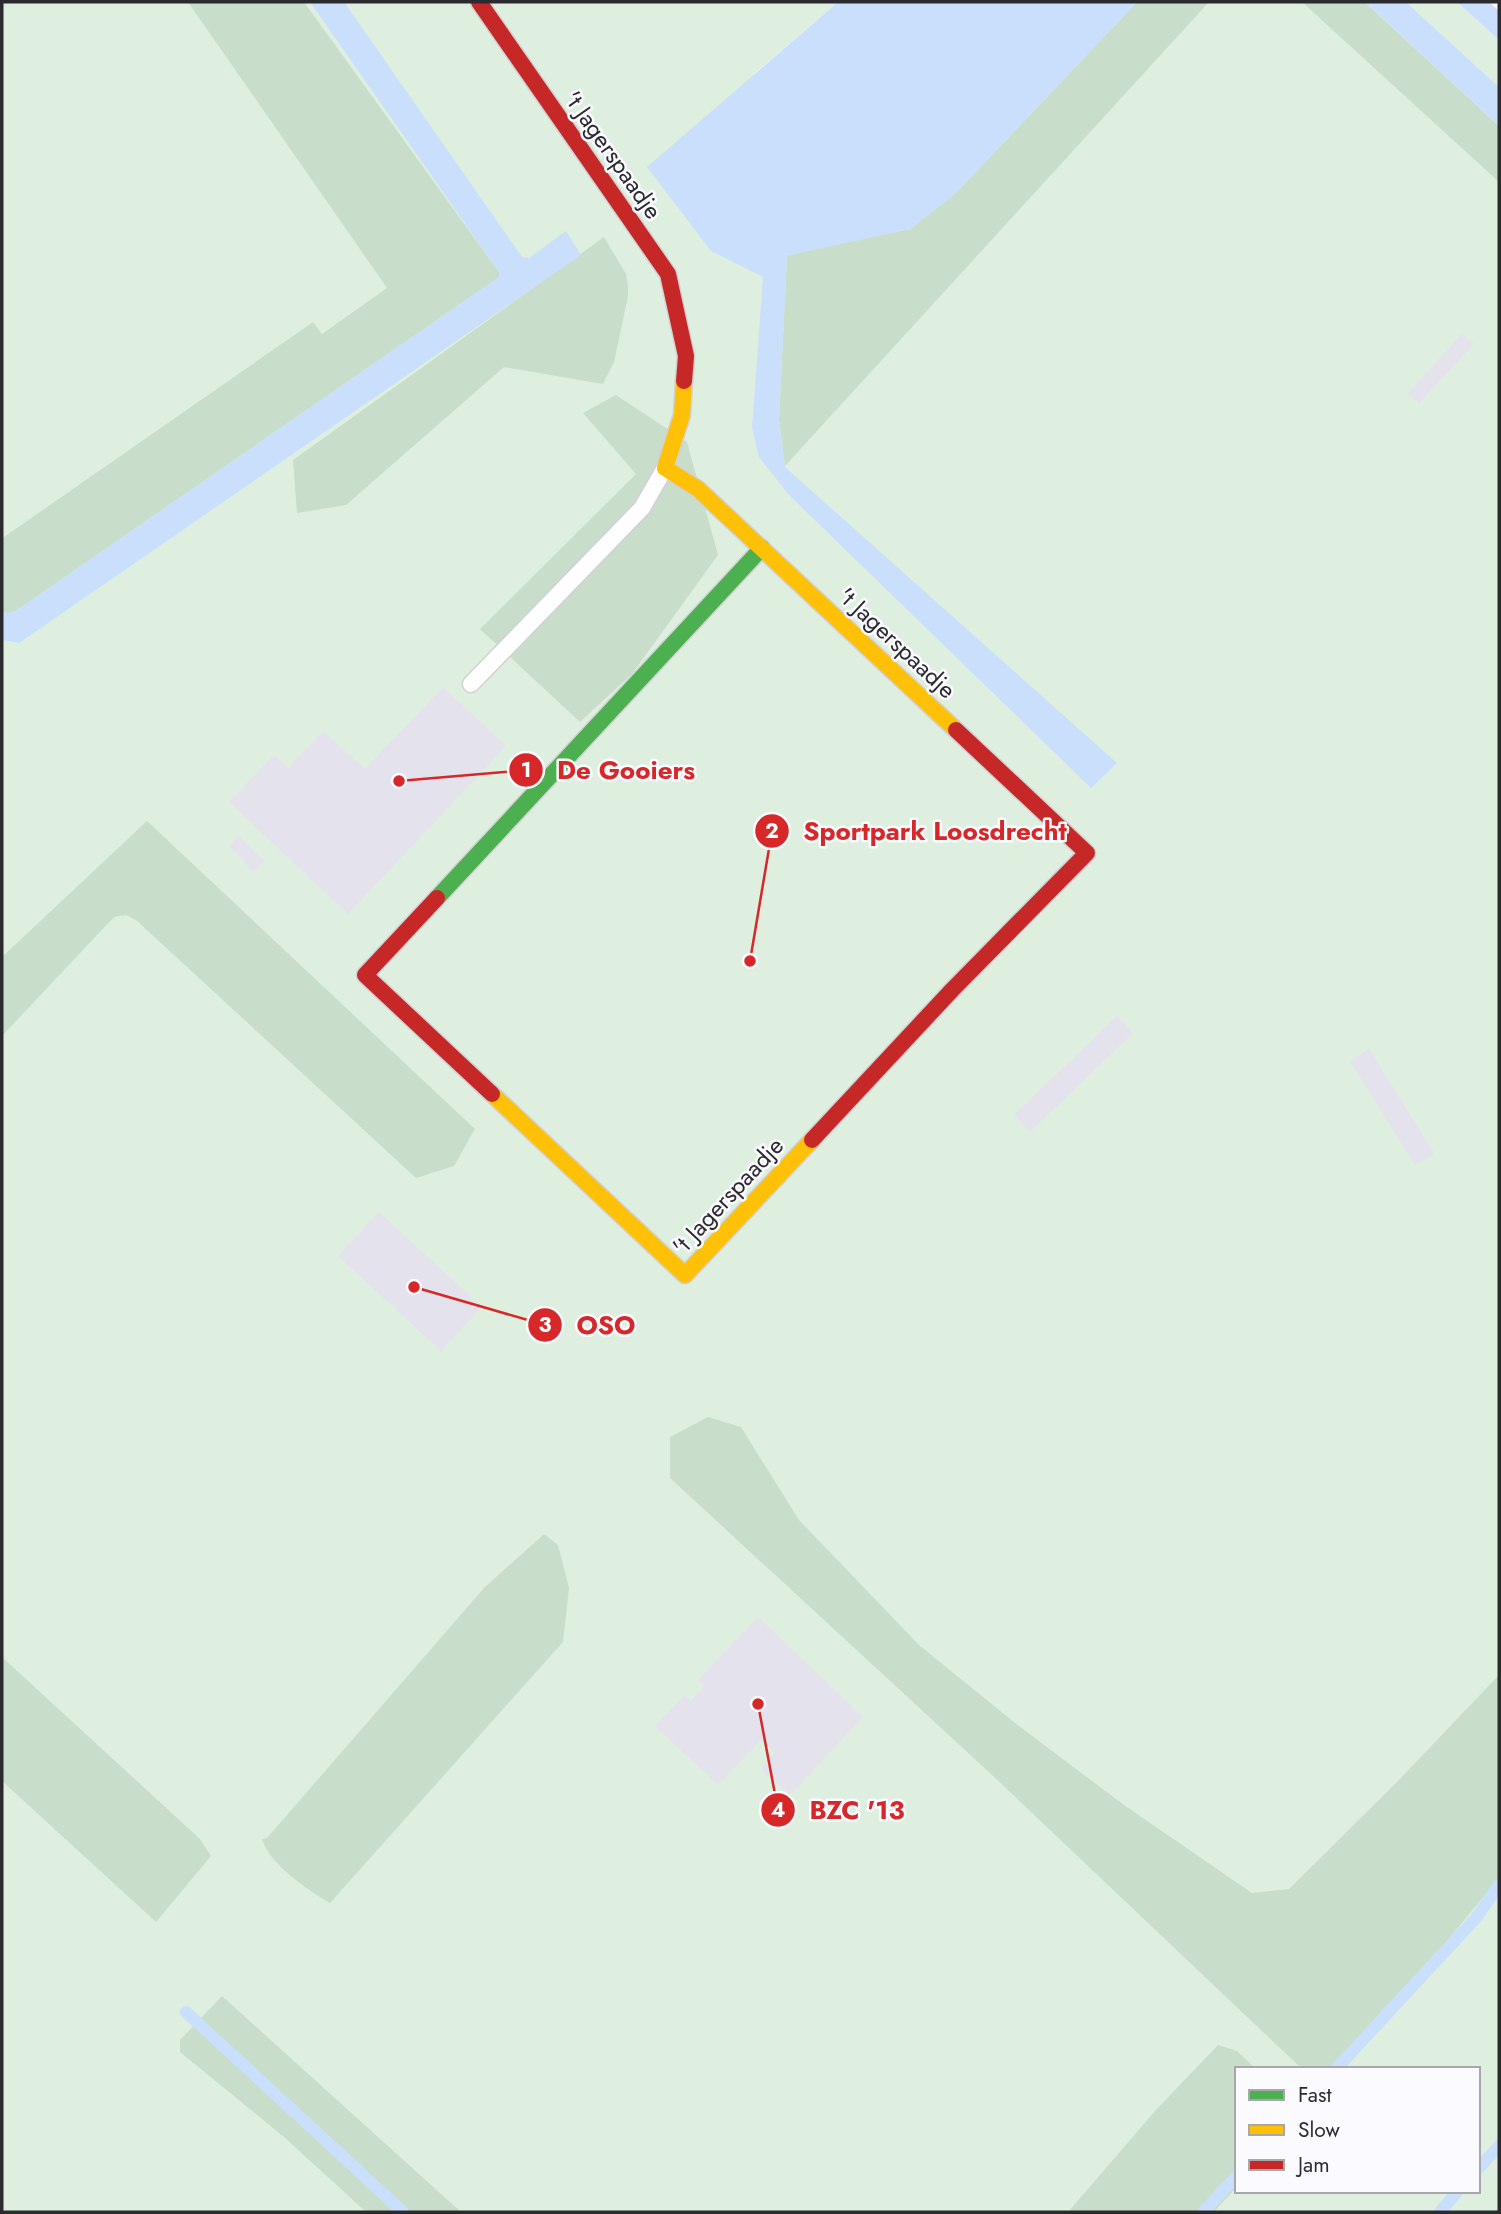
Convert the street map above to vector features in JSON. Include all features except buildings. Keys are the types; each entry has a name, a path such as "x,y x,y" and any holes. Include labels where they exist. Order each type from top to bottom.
{"street":[{"name":"'t Jagerspaadje","path":"479,2 668,274 685,356 682,415 665,468 698,489 762,548 1087,853 952,990 685,1275 365,975 762,548"}],"lane":[{"path":"471,684 642,508 665,468"}],"green space":[{"path":"2,2 838,2 753,75 956,2 1324,2 1499,160 1499,1761 1278,2046 1300,2067 1235,2067 1235,2072 1128,2212 2,2212"},
{"path":"188,2 304,2 499,272 499,277 17,610 2,612 2,535 4,537 313,322 322,334 387,288"},
{"path":"1137,2 1209,2 785,466 779,420 787,255 910,229 955,194"},
{"path":"1302,2 1365,2 1499,126 1499,182"},
{"path":"1406,2 1457,2 1499,40 1499,87"},
{"path":"604,237 626,274 628,296 614,362 603,384 504,367 346,505 297,513 293,460"},
{"path":"616,395 687,442 718,555 632,674 580,722 480,629 636,474 583,413"},
{"path":"147,821 475,1129 454,1166 416,1178 136,920 126,915 114,917 2,1036 2,957"},
{"path":"708,1417 741,1427 799,1520 919,1645 1015,1723 1124,1805 1252,1893 1289,1889 1396,1783 1499,1675 1499,1878 1344,2067 1300,2067 991,1774 670,1478 670,1437"},
{"path":"544,1534 558,1545 569,1588 563,1642 330,1903 281,1867 262,1839 267,1838 484,1588"},
{"path":"2,1657 200,1839 211,1856 156,1922 2,1781"},
{"path":"1499,1878 1499,2212 1214,2212 1235,2189 1235,2193 1480,2193 1480,2067 1344,2067"},
{"path":"222,1996 461,2212 366,2212 284,2137 180,2052 180,2040"},
{"path":"1218,2045 1237,2051 1254,2067 1235,2067 1235,2189 1214,2212 1068,2212 1156,2110"}],"water":[{"path":"310,2 344,2 522,257 529,258 566,231 581,255 19,643 2,640 2,612 17,610 499,277 499,272"},
{"path":"838,2 1137,2 955,194 910,229 787,256 779,420 785,467 1117,763 1091,788 789,495 759,457 752,428 763,277 711,251 647,167"},
{"path":"1365,2 1406,2 1499,87 1499,126"},
{"path":"1457,2 1489,2 1499,11 1499,40"}],"waterway":[{"path":"1338,2067 1476,1918 1499,1885"},
{"path":"186,2012 403,2212"},
{"path":"1480,2167 1499,2146"},
{"path":"1203,2212 1235,2178"},
{"path":"1440,2212 1456,2193"}],"traffic: fast":[{"path":"437,898 762,548"}],"traffic: slow":[{"path":"684,381 682,415 665,468 698,489 956,730"},
{"path":"492,1094 685,1275 812,1140"}],"traffic: jam":[{"path":"479,2 668,274 686,356 684,381"},
{"path":"812,1140 952,990 1087,853 956,730"},
{"path":"437,898 365,975 492,1094"}],"place":[{"name":"De Gooiers","path":"399,781"},
{"name":"Sportpark Loosdrecht","path":"750,961"},
{"name":"OSO","path":"414,1287"},
{"name":"BZC '13","path":"758,1704"}]}
